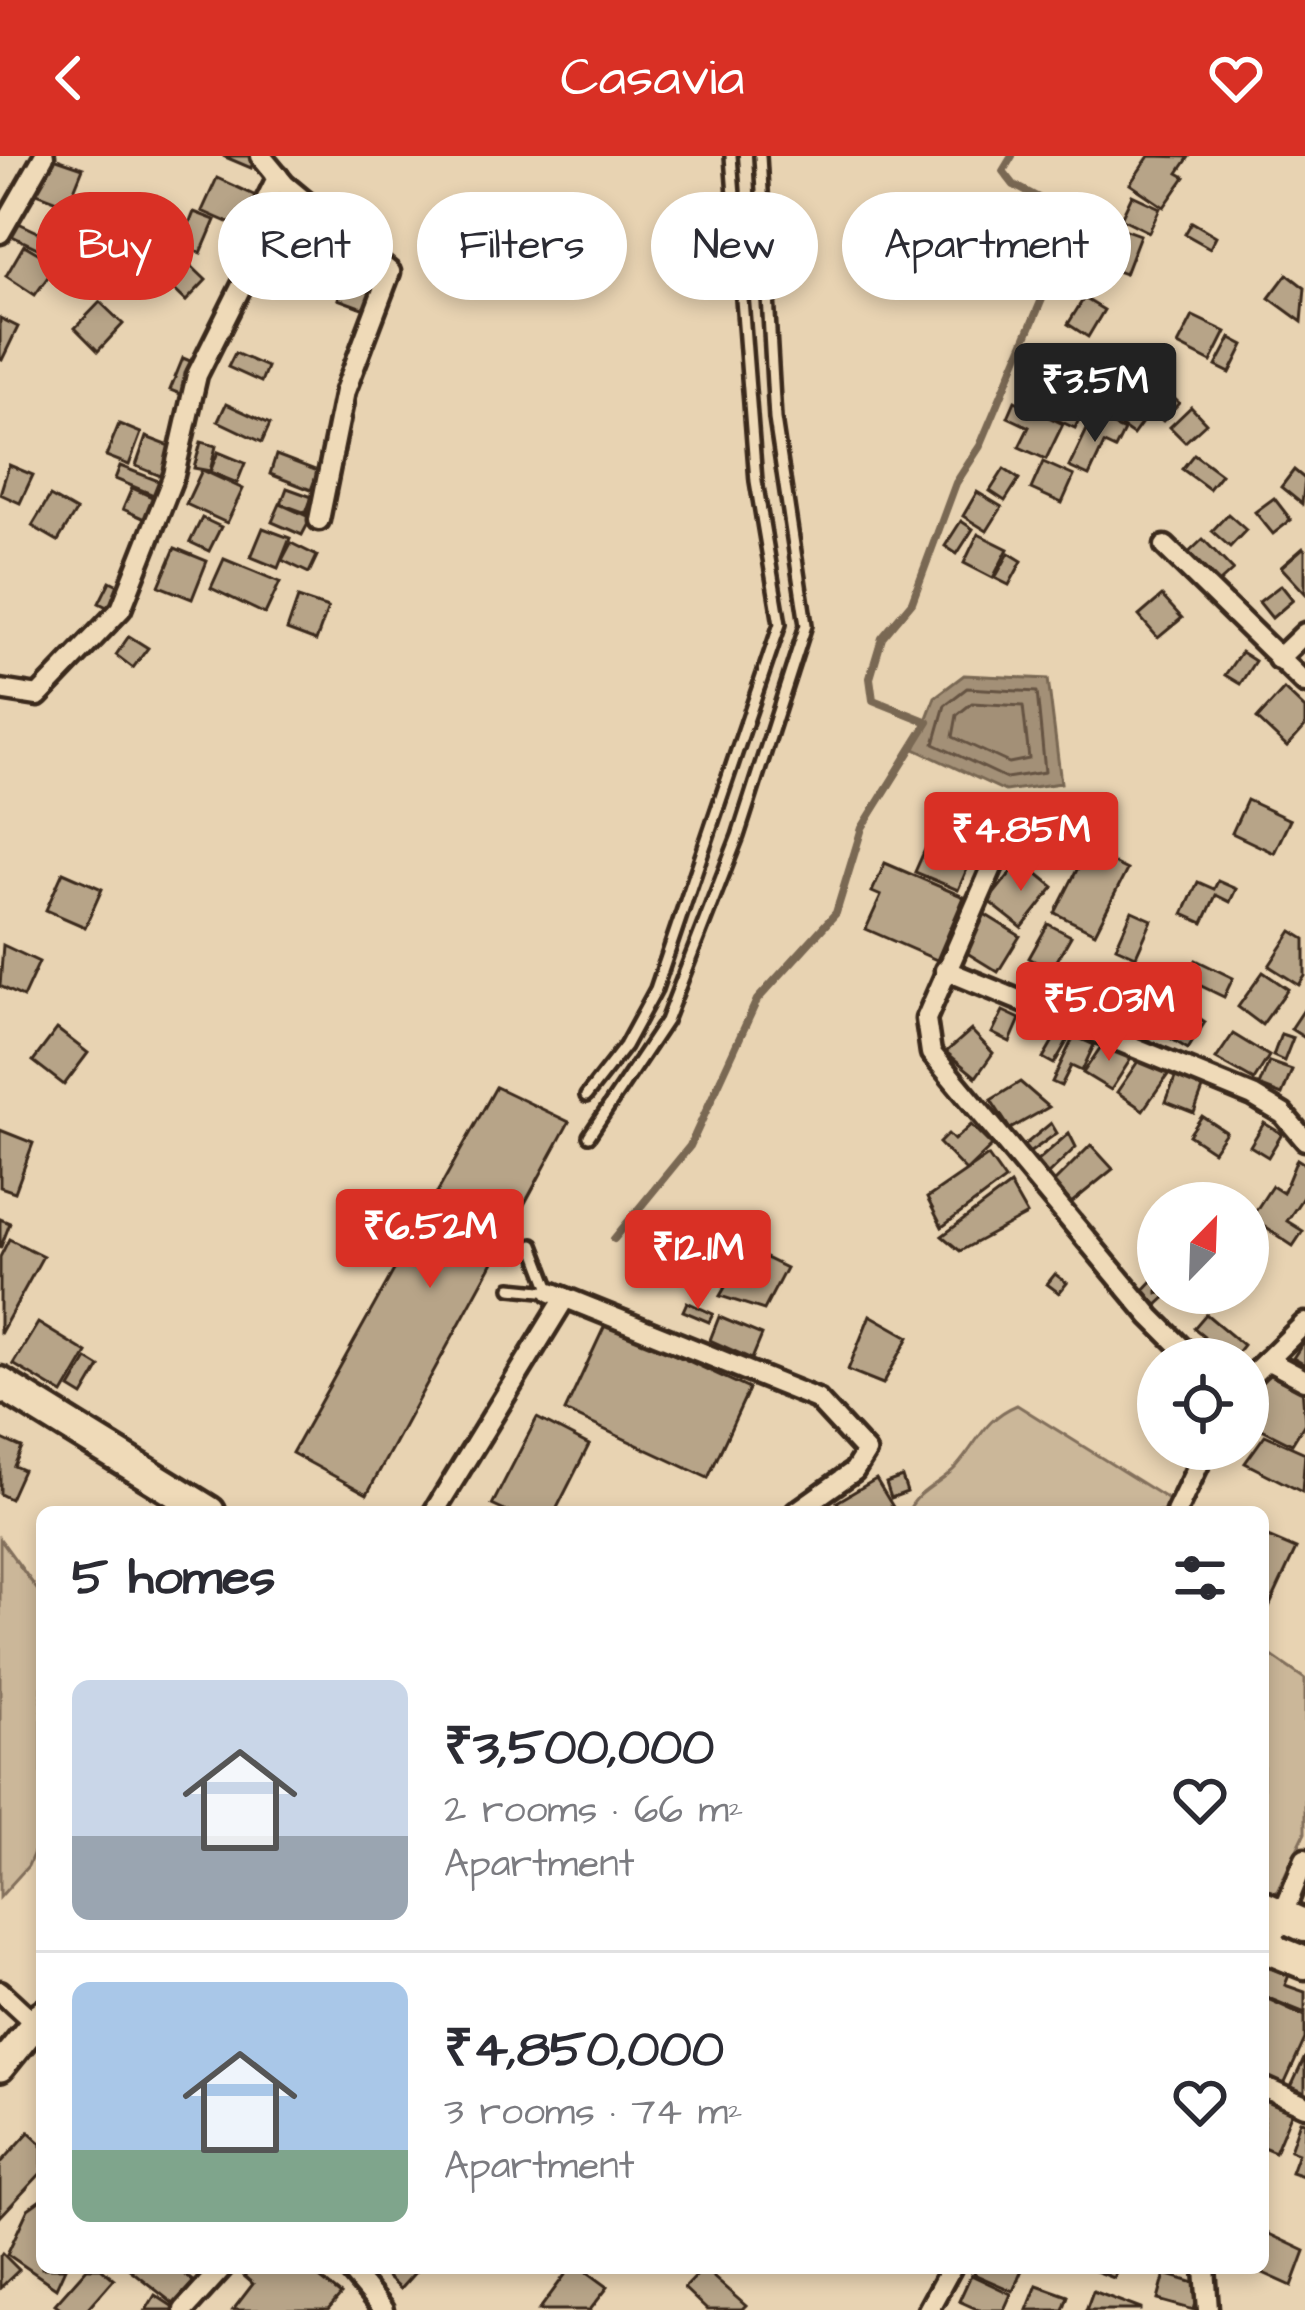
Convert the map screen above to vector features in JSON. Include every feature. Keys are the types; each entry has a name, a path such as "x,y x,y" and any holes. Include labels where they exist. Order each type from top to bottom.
{"main road":[{"path":"0,1383 199,1506"},
{"path":"1269,1949 1305,1964"}],"street":[{"path":"2,224 44,156"},
{"path":"261,156 390,272 345,391 319,520"},
{"path":"0,690 38,696 121,609 174,475 197,375 247,275 249,235 278,176"},
{"path":"1165,546 1305,683"},
{"path":"1278,659 1305,633"},
{"path":"1008,831 926,1019 931,1053 1171,1338"},
{"path":"945,970 1253,1096 1283,1114 1305,1140"},
{"path":"437,1506 558,1295 817,1399 866,1452 854,1471 804,1506"},
{"path":"1269,1358 1305,1323"},
{"path":"1269,1361 1305,1380"},
{"path":"1179,1506 1195,1470"},
{"path":"1269,1943 1305,1859"},
{"path":"0,1991 36,2024"},
{"path":"0,2067 36,2032"},
{"path":"0,2092 36,2034"},
{"path":"1269,2090 1305,2105"},
{"path":"184,2310 217,2274"},
{"path":"353,2274 383,2310"},
{"path":"928,2310 948,2274"},
{"path":"1205,2274 1208,2310"}],"lane":[{"path":"586,1096 631,1035 656,989 780,624 756,481 731,156"},
{"path":"589,1136 651,1048 738,836 806,625 776,419 760,156"},
{"path":"631,1035 651,1048"},
{"path":"533,1245 558,1295"},
{"path":"511,1288 558,1295"}],"shaded area":[{"path":"1017,1405 1169,1500 1166,1506 912,1506 957,1466 989,1424"},
{"path":"0,1539 36,1588 36,1847 28,1866 0,1897"},
{"path":"1269,1654 1305,1679 1305,1833 1270,1906"}],"water":[{"path":"964,675 1048,679 1061,783 1005,791 915,749 935,697"}],"building":[{"path":"48,156 83,168 73,192 34,192"},
{"path":"223,156 255,156 251,168"},
{"path":"1149,156 1189,157 1178,173 1185,177 1164,207 1130,184"},
{"path":"217,178 247,192 218,192 218,218 202,211"},
{"path":"1131,197 1160,208 1149,232 1131,223"},
{"path":"194,212 215,220 201,253 194,250"},
{"path":"10,219 36,231 36,247 4,232"},
{"path":"1192,222 1216,236 1210,248 1185,234"},
{"path":"1131,232 1140,235 1131,258"},
{"path":"24,245 36,252 35,295 6,276"},
{"path":"194,268 206,280 194,293"},
{"path":"1287,274 1305,288 1302,322 1269,298"},
{"path":"341,300 368,300 365,309"},
{"path":"1083,300 1104,310 1088,337 1068,324"},
{"path":"100,302 123,324 98,351 75,328"},
{"path":"1193,316 1226,332 1211,362 1178,345"},
{"path":"0,318 18,327 2,360 0,359"},
{"path":"1231,338 1244,345 1230,373 1216,366"},
{"path":"235,353 267,367 261,382 228,367"},
{"path":"183,358 209,369 196,400 170,390"},
{"path":"1052,380 1089,397 1075,428 1038,411"},
{"path":"1153,380 1179,403 1163,421 1137,399"},
{"path":"1121,394 1148,414 1133,435 1106,416"},
{"path":"1015,401 1063,424 1046,459 1019,447 1029,427 1008,417"},
{"path":"226,404 270,424 262,442 218,421"},
{"path":"1191,407 1206,423 1185,442 1170,427"},
{"path":"1093,417 1124,431 1115,449 1104,444 1089,476 1069,467"},
{"path":"119,424 141,433 129,465 106,456"},
{"path":"146,437 180,450 168,479 136,466"},
{"path":"201,442 216,446 210,471 194,468"},
{"path":"218,452 245,463 237,483 210,472"},
{"path":"1194,454 1221,474 1209,489 1182,469"},
{"path":"276,455 318,471 311,490 270,474"},
{"path":"1043,462 1074,476 1062,503 1031,489"},
{"path":"9,465 33,475 20,503 0,494"},
{"path":"120,466 174,487 168,501 115,479"},
{"path":"1004,469 1019,479 1005,501 990,491"},
{"path":"202,470 243,489 227,523 186,504"},
{"path":"1294,470 1305,479 1302,504 1281,487"},
{"path":"132,488 167,504 158,525 123,509"},
{"path":"287,488 312,497 306,513 281,504"},
{"path":"977,492 1002,507 987,531 963,516"},
{"path":"50,496 76,511 58,541 32,526"},
{"path":"1274,498 1291,520 1273,534 1255,512"},
{"path":"280,504 311,518 302,535 272,522"},
{"path":"1228,514 1246,530 1230,547 1212,531"},
{"path":"202,518 221,527 209,551 190,542"},
{"path":"961,521 973,529 957,554 945,546"},
{"path":"263,528 290,538 278,568 251,557"},
{"path":"978,534 1008,549 993,578 964,563"},
{"path":"1203,539 1233,570 1211,590 1182,559"},
{"path":"291,543 317,556 309,573 282,560"},
{"path":"175,548 207,561 192,599 159,586"},
{"path":"1305,550 1305,593 1281,567"},
{"path":"1009,553 1022,561 1009,585 995,578"},
{"path":"224,559 280,582 265,614 211,588"},
{"path":"110,581 132,592 121,614 99,603"},
{"path":"1281,585 1293,600 1272,618 1259,602"},
{"path":"1162,596 1182,618 1158,638 1139,616"},
{"path":"298,598 328,608 316,641 287,630"},
{"path":"129,636 148,648 133,668 116,655"},
{"path":"1241,652 1255,661 1240,684 1225,675"},
{"path":"1284,689 1305,709 1305,727 1287,747 1257,719"},
{"path":"1247,800 1290,820 1274,853 1232,833"},
{"path":"985,809 1010,818 997,852 973,842"},
{"path":"935,827 977,846 958,890 915,872"},
{"path":"1087,850 1127,870 1095,933 1055,913"},
{"path":"1021,860 1054,887 1022,928 988,901"},
{"path":"885,863 964,897 937,960 866,929 881,896 872,892"},
{"path":"63,872 102,889 85,927 46,910"},
{"path":"1218,881 1236,889 1230,902 1216,895 1203,923 1183,914 1198,882 1214,889"},
{"path":"1132,911 1152,920 1136,956 1116,947"},
{"path":"981,912 1020,936 998,972 959,948"},
{"path":"1048,924 1071,936 1051,971 1029,958"},
{"path":"1292,931 1305,939 1305,976 1299,985 1269,966"},
{"path":"3,945 39,962 23,997 0,986"},
{"path":"1196,960 1233,978 1224,997 1187,979"},
{"path":"1263,972 1288,989 1262,1025 1238,1007"},
{"path":"1175,1002 1205,1022 1188,1049 1157,1030"},
{"path":"1305,1008 1305,1038 1291,1029"},
{"path":"1003,1011 1020,1019 1010,1042 992,1033"},
{"path":"57,1029 88,1053 64,1085 33,1061"},
{"path":"971,1030 993,1053 976,1077 946,1052"},
{"path":"1058,1032 1069,1038 1054,1064 1043,1058"},
{"path":"1233,1034 1269,1056 1254,1080 1216,1059"},
{"path":"1281,1034 1293,1038 1284,1061 1273,1056"},
{"path":"1074,1036 1094,1045 1082,1071 1071,1066 1061,1086 1052,1082"},
{"path":"1107,1038 1134,1054 1111,1090 1083,1073"},
{"path":"1143,1054 1169,1073 1143,1110 1117,1092"},
{"path":"1269,1062 1292,1070 1282,1095 1259,1086"},
{"path":"1179,1067 1207,1078 1194,1113 1166,1102"},
{"path":"1020,1082 1049,1107 1010,1129 991,1100"},
{"path":"496,1087 569,1122 367,1494 292,1453"},
{"path":"1202,1116 1226,1132 1213,1151 1189,1135"},
{"path":"1051,1123 1057,1133 1029,1153 1022,1147"},
{"path":"1264,1123 1282,1134 1268,1157 1250,1146"},
{"path":"971,1125 992,1146 966,1171 939,1143 948,1134 954,1140"},
{"path":"0,1130 33,1143 15,1192 0,1187"},
{"path":"1069,1133 1076,1147 1047,1175 1036,1162"},
{"path":"1091,1145 1113,1169 1070,1204 1052,1184"},
{"path":"988,1156 1005,1180 942,1227 927,1198"},
{"path":"1297,1159 1305,1164 1305,1194 1287,1221 1303,1231 1293,1246 1269,1230 1269,1191 1272,1186 1283,1193"},
{"path":"1010,1185 1027,1215 960,1251 942,1236"},
{"path":"0,1219 10,1223 0,1249"},
{"path":"699,1221 740,1241 716,1284 671,1268"},
{"path":"9,1239 43,1256 0,1334 0,1257"},
{"path":"747,1249 786,1268 764,1310 720,1296"},
{"path":"1055,1274 1067,1283 1059,1293 1047,1284"},
{"path":"687,1302 713,1314 709,1322 683,1311"},
{"path":"1206,1314 1235,1338 1202,1338 1194,1328"},
{"path":"870,1315 909,1337 883,1384 848,1370"},
{"path":"719,1317 762,1335 752,1359 710,1340"},
{"path":"38,1323 87,1353 63,1394 13,1364"},
{"path":"606,1323 749,1389 708,1478 565,1411"},
{"path":"1305,1340 1305,1365 1293,1358"},
{"path":"87,1359 100,1367 83,1396 70,1388"},
{"path":"1269,1368 1302,1387 1305,1423 1292,1444 1269,1432"},
{"path":"537,1418 589,1445 558,1506 492,1505"},
{"path":"1269,1437 1305,1453 1302,1492 1259,1470 1269,1470"},
{"path":"0,1438 22,1448 14,1466 23,1470 10,1499 0,1494"},
{"path":"902,1477 907,1492 891,1498 886,1483"},
{"path":"876,1479 892,1506 839,1506 837,1502"},
{"path":"1269,1538 1296,1549 1269,1607"},
{"path":"1269,1967 1289,1975 1285,1985 1305,1992 1305,2013 1269,1998"},
{"path":"1269,2000 1305,2016 1305,2039 1284,2085 1269,2078"},
{"path":"1305,2057 1305,2094 1291,2087"},
{"path":"1269,2099 1293,2109 1275,2152 1269,2150"},
{"path":"1300,2121 1305,2122 1303,2176 1291,2172 1298,2153 1290,2150"},
{"path":"29,2132 36,2138 36,2178 0,2217 0,2164"},
{"path":"36,2203 36,2274 62,2274 56,2288 7,2254 28,2209"},
{"path":"1269,2234 1305,2251 1292,2286 1265,2274 1269,2274"},
{"path":"2,2253 19,2270 0,2288 0,2256"},
{"path":"82,2274 108,2274 114,2279 87,2310 63,2310 55,2304"},
{"path":"136,2274 184,2274 194,2282 175,2305"},
{"path":"315,2274 341,2295 328,2310 233,2310 253,2284 244,2276"},
{"path":"384,2274 414,2274 400,2289"},
{"path":"566,2274 590,2274 608,2287 590,2310 539,2310"},
{"path":"697,2274 710,2274 746,2306 707,2310 684,2288"},
{"path":"974,2274 1020,2274 1013,2291"},
{"path":"1165,2274 1201,2285 1194,2310 1158,2300"},
{"path":"971,2275 1011,2294 1004,2310 979,2310 959,2301"},
{"path":"1037,2285 1068,2296 1063,2310 1027,2310"},
{"path":"1093,2291 1141,2309 1141,2310 1086,2310"},
{"path":"155,2295 175,2308 174,2310 146,2310"}],"waterway":[{"path":"614,1239 690,1146 757,1000 836,913 862,828 928,722 873,700 870,678 882,638 912,602 956,483 980,446 1048,285 1071,215 1014,185 1003,171 1012,156"}]}
